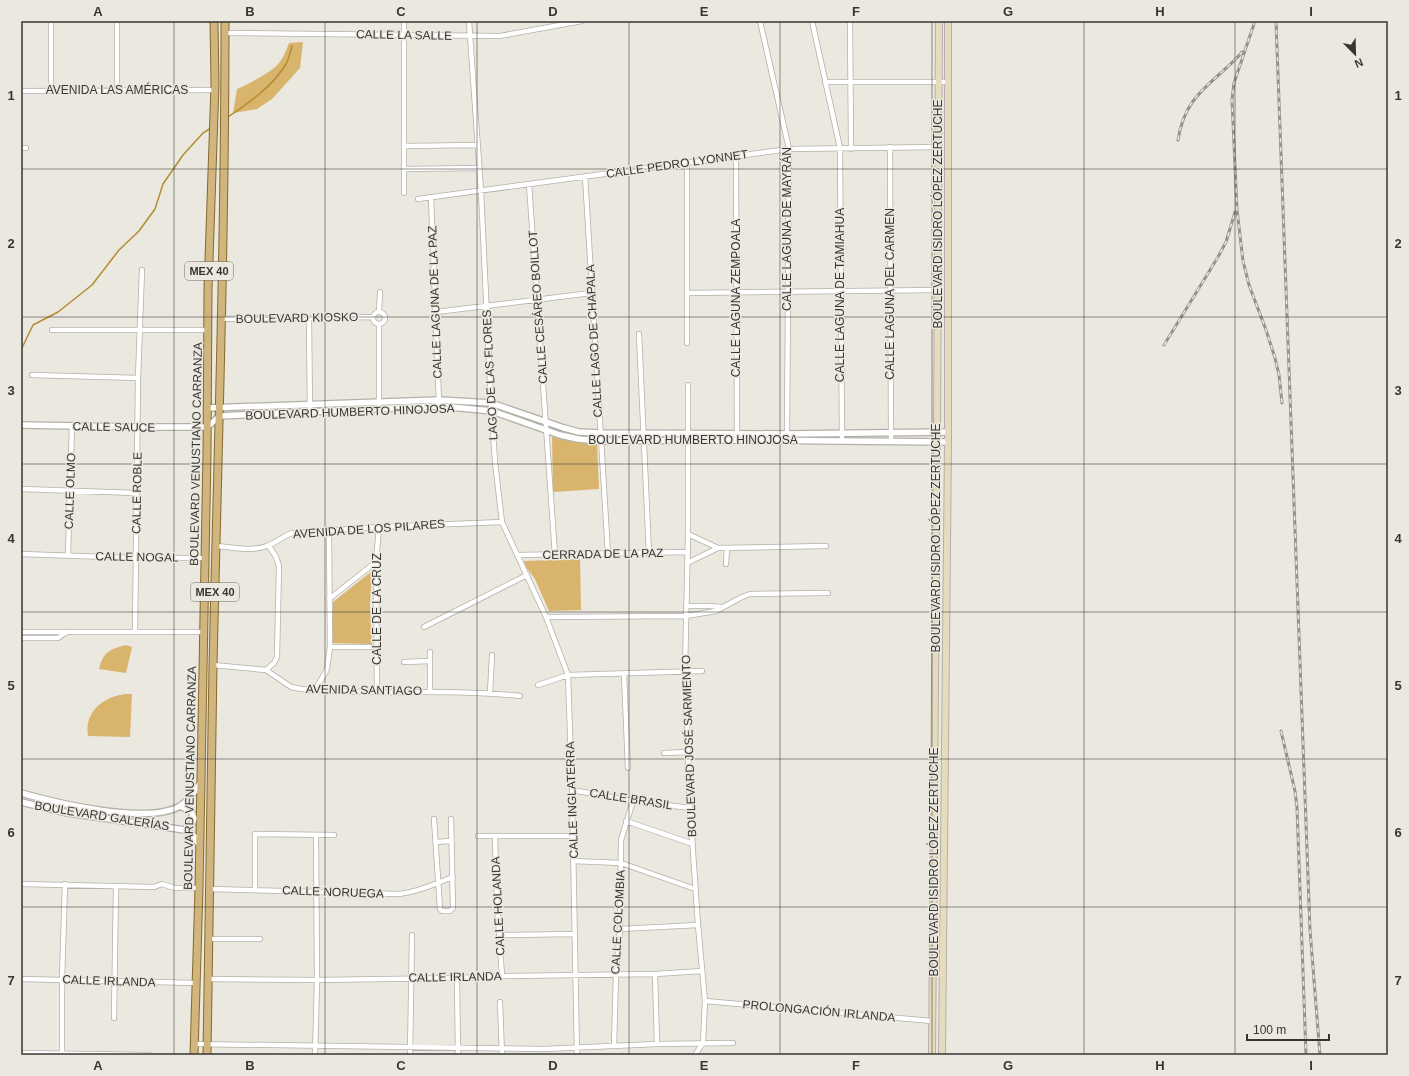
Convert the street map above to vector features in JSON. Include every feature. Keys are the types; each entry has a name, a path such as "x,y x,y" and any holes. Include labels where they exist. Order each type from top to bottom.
{"main road":[{"name":"BOULEVARD VENUSTIANO CARRANZA","path":"194,1055 199,888 209,330 208,289 214,119 214,21"},
{"name":"BOULEVARD VENUSTIANO CARRANZA","path":"207,1055 213,666 220,416 225,129 225,21"},
{"name":"BOULEVARD ISIDRO LÓPEZ ZERTUCHE","path":"932,1055 939,21"},
{"name":"BOULEVARD ISIDRO LÓPEZ ZERTUCHE","path":"942,1055 948,442 948,21"},
{"path":"939,188 947,188"},
{"path":"935,736 945,736"},
{"path":"934,821 944,821"},
{"path":"933,920 943,920"}],"street":[{"path":"50,91 51,21"},
{"path":"116,91 117,21"},
{"path":"404,21 404,193"},
{"name":"LAGO DE LAS FLORES","path":"469,21 479,168 495,462 502,522 517,555"},
{"name":"CALLE LA SALLE","path":"225,33 500,36 582,21"},
{"name":"CALLE LAGUNA DE MAYRÁN","path":"760,21 789,149 787,441"},
{"name":"CALLE LAGUNA DE TAMIAHUA","path":"812,21 840,148 842,441"},
{"path":"850,21 851,148"},
{"path":"825,82 947,82"},
{"name":"AVENIDA LAS AMÉRICAS","path":"21,91 214,90"},
{"path":"405,146 477,145"},
{"name":"CALLE LAGUNA DEL CARMEN","path":"890,147 891,441"},
{"name":"CALLE PEDRO LYONNET","path":"418,200 480,190 789,149 939,147"},
{"name":"CALLE LAGUNA ZEMPOALA","path":"736,156 736,440"},
{"path":"687,162 687,343"},
{"path":"405,169 479,168"},
{"name":"CALLE LAGO DE CHAPALA","path":"585,176 608,554"},
{"name":"CALLE CESÁREO BOILLOT","path":"529,184 556,555"},
{"name":"CALLE LAGUNA DE LA PAZ","path":"431,198 440,403"},
{"name":"CALLE ROBLE","path":"135,632 138,378 142,270"},
{"path":"688,293 938,290"},
{"path":"379,311 380,292"},
{"path":"436,312 591,293"},
{"path":"379,311 384,313 386,319 384,323 379,324 374,322 373,317 375,313 379,311"},
{"name":"BOULEVARD KIOSKO","path":"221,319 373,317"},
{"path":"308,319 310,413"},
{"path":"379,324 379,410"},
{"path":"52,330 209,330"},
{"path":"639,334 649,554"},
{"path":"32,375 138,378"},
{"name":"BOULEVARD JOSÉ SARMIENTO","path":"688,384 686,671 690,808 695,889 705,1001 703,1044"},
{"name":"BOULEVARD HUMBERTO HINOJOSA","path":"207,408 379,401 491,403 547,423 578,432 643,434 787,434 948,432"},
{"name":"BOULEVARD HUMBERTO HINOJOSA","path":"220,416 379,410 440,403 492,411 547,431 578,439 600,441 736,440 948,442"},
{"path":"256,406 256,415"},
{"path":"207,427 220,416"},
{"name":"CALLE SAUCE","path":"21,425 138,428 207,427"},
{"name":"CALLE OLMO","path":"68,555 72,426"},
{"path":"21,489 137,493"},
{"name":"AVENIDA DE LOS PILARES","path":"216,546 251,549 261,548 269,546 292,532 502,522"},
{"name":"CALLE DE LA CRUZ","path":"377,692 376,562 379,527"},
{"path":"314,691 327,668 330,647 328,530"},
{"path":"688,534 718,548 826,546"},
{"path":"266,670 278,657 279,566 276,557 269,546"},
{"path":"687,563 718,548"},
{"path":"726,548 726,564"},
{"name":"CERRADA DE LA PAZ","path":"517,555 649,554 688,552"},
{"name":"CALLE NOGAL","path":"21,554 136,558 205,558"},
{"name":"CALLE INGLATERRA","path":"517,555 546,617 568,675 572,790 577,1055"},
{"path":"329,600 376,562"},
{"path":"424,627 527,575"},
{"path":"546,617 686,616 716,612 722,607 750,594 828,593"},
{"path":"686,606 722,607"},
{"path":"704,606 704,613"},
{"path":"21,632 203,632"},
{"path":"21,638 58,638 67,632"},
{"path":"330,647 376,647"},
{"path":"430,652 430,692"},
{"path":"490,693 492,655"},
{"path":"404,662 430,661"},
{"name":"AVENIDA SANTIAGO","path":"213,666 266,670 291,687 314,691 490,693 520,696"},
{"path":"538,685 568,675 702,671"},
{"path":"624,674 628,768"},
{"path":"664,753 688,752"},
{"name":"BOULEVARD GALERÍAS","path":"21,793 68,805 131,813 154,813 173,810 180,806 192,795 200,784"},
{"name":"CALLE BRASIL","path":"572,790 633,801 690,808"},
{"name":"CALLE COLOMBIA","path":"614,1046 616,974 620,929 621,840 633,801"},
{"name":"BOULEVARD GALERÍAS","path":"21,802 68,813 185,830 194,836 199,845"},
{"path":"180,806 191,811 194,818 193,822 185,830"},
{"path":"434,819 440,909 442,911 450,911 453,908 451,819"},
{"path":"626,821 693,844"},
{"path":"255,890 255,834 334,835"},
{"path":"315,1055 317,980 316,835"},
{"path":"478,836 573,836"},
{"name":"CALLE HOLANDA","path":"495,837 497,904 502,976"},
{"path":"436,842 451,841"},
{"path":"573,862 621,863 695,889"},
{"name":"CALLE NORUEGA","path":"210,889 410,893 422,890 453,877"},
{"path":"21,884 154,887 162,884 175,888 199,888"},
{"path":"62,1054 62,979 65,884"},
{"path":"114,1018 116,886"},
{"path":"620,929 698,925"},
{"path":"500,935 574,934"},
{"path":"410,1055 412,935"},
{"path":"209,939 260,939"},
{"name":"CALLE IRLANDA","path":"208,980 575,976 702,971"},
{"path":"655,974 657,1044"},
{"path":"457,978 458,1055"},
{"name":"CALLE IRLANDA","path":"21,979 196,984"},
{"name":"PROLONGACIÓN IRLANDA","path":"705,1001 932,1021"},
{"path":"500,1002 502,1055"},
{"path":"194,1044 502,1049 733,1043"},
{"path":"695,1055 703,1044"},
{"path":"21,1053 149,1055"}],"shaded area":[{"path":"303,42 300,68 272,99 257,109 233,113 237,89 245,86 273,69 280,61 289,43"},
{"path":"552,437 597,442 599,489 553,492"},
{"path":"580,559 581,610 549,611 535,579 526,567 524,561"},
{"path":"372,571 370,604 372,644 332,643 333,602"},
{"path":"126,645 132,647 126,673 99,669 105,655 108,652"},
{"path":"132,694 130,737 88,736 89,720 97,707 109,698"}],"waterway":[{"path":"228,117 252,100 274,80 287,62 292,46"},
{"path":"21,350 33,325 58,312 92,285 119,250 139,231 155,209 163,184 183,155 203,133 211,128"}],"railway":[{"path":"1255,21 1234,83 1232,100 1237,210 1243,261 1249,285 1275,358 1279,375 1282,403"},
{"path":"1276,21 1310,930 1320,1055"},
{"path":"1178,140 1180,128 1193,102 1199,94 1242,52"},
{"path":"1164,345 1218,257 1226,242 1235,212"},
{"path":"1281,731 1295,791 1297,807 1306,1055"}]}
